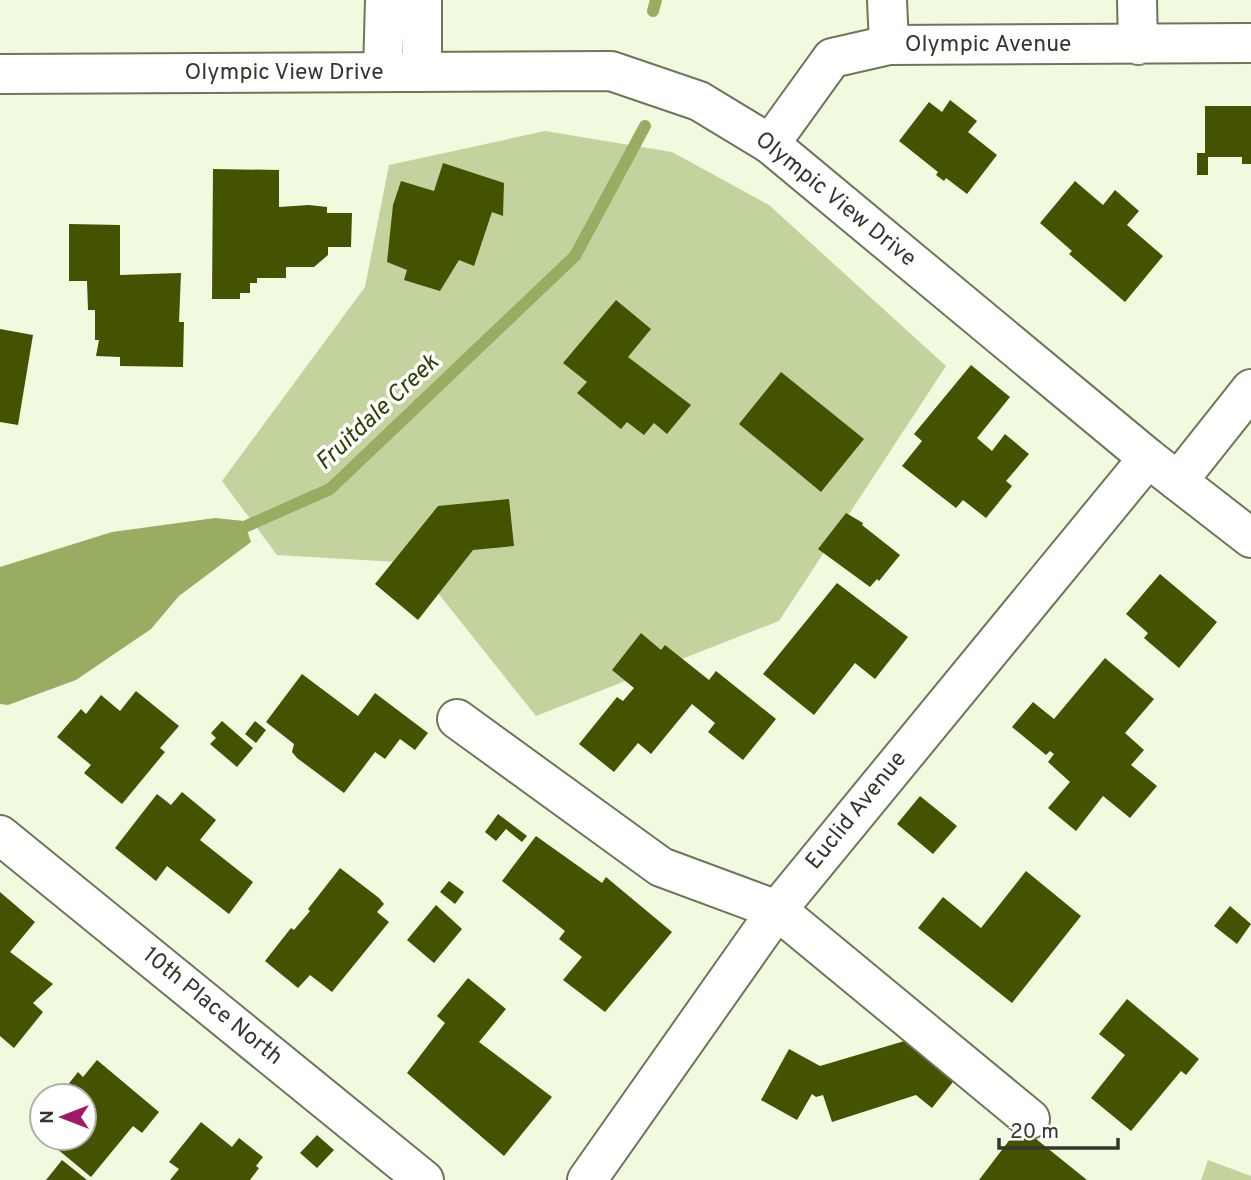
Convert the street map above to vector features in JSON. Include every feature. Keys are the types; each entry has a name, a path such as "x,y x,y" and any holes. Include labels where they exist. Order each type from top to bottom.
{"street":[{"path":"383,72 385,0"},
{"path":"422,0 422,72"},
{"path":"887,0 889,45"},
{"path":"1137,0 1138,45"},
{"name":"Olympic Avenue","path":"770,144 832,58 889,45 1251,43"},
{"name":"Olympic View Drive","path":"0,74 611,71 699,101 770,144 1148,458 1251,538"},
{"path":"1178,481 1251,389"},
{"name":"Euclid Avenue","path":"587,1180 777,909 1148,458"},
{"path":"457,719 661,867 777,909 1030,1119"},
{"name":"10th Place North","path":"0,835 424,1180"}],"shaded area":[{"path":"545,131 672,152 769,205 946,366 779,621 536,716 414,563 277,555 222,481 365,287 389,165"},
{"path":"215,518 244,521 251,542 179,596 151,629 76,680 8,705 0,704 0,567 112,532"},
{"path":"1208,1160 1251,1176 1251,1180 1201,1180"}],"building":[{"path":"950,100 977,121 968,132 997,155 967,194 946,178 944,181 936,175 938,172 899,141 929,102 942,112"},
{"path":"1205,106 1251,106 1251,164 1242,164 1242,157 1208,157 1208,175 1197,175 1197,153 1205,153"},
{"path":"443,163 504,183 503,216 492,212 474,266 459,260 440,291 404,280 407,270 387,262 393,205 401,181 434,191"},
{"path":"213,169 279,170 279,207 309,205 327,207 327,213 352,213 351,247 328,247 328,255 314,267 286,267 286,278 257,278 257,283 250,283 250,293 240,293 240,299 212,299"},
{"path":"1075,181 1103,205 1115,190 1139,211 1127,225 1163,256 1125,302 1069,254 1072,251 1040,223"},
{"path":"69,224 120,225 120,275 181,273 179,322 184,322 183,367 120,366 120,357 96,356 99,340 95,340 95,310 88,310 87,281 69,281"},
{"path":"616,300 651,329 628,357 691,405 667,434 654,423 644,435 627,422 621,429 577,393 587,382 563,363"},
{"path":"0,329 33,335 18,425 0,422"},
{"path":"971,365 1010,397 977,438 992,451 1005,434 1029,454 1006,481 1012,486 986,518 963,500 956,508 902,466 922,441 914,434"},
{"path":"781,372 864,439 821,492 739,424"},
{"path":"509,499 514,546 473,550 418,620 375,584 438,506"},
{"path":"846,513 863,523 862,525 900,555 879,581 877,579 870,587 818,549"},
{"path":"1160,574 1217,622 1179,668 1144,638 1148,633 1126,614"},
{"path":"837,583 908,637 875,679 855,663 814,715 763,674"},
{"path":"641,633 661,650 665,645 709,680 716,671 776,719 743,760 708,732 715,723 692,704 651,754 638,743 614,772 579,744 617,697 623,701 634,688 612,670"},
{"path":"1105,658 1154,699 1125,733 1144,750 1131,765 1157,786 1130,818 1103,796 1076,831 1048,808 1070,782 1048,762 1054,754 1050,751 1046,755 1012,727 1033,702 1054,719"},
{"path":"302,674 358,716 375,693 428,733 415,750 400,739 385,759 375,752 344,793 297,758 292,752 294,744 266,722"},
{"path":"136,691 179,726 160,748 165,752 122,804 84,773 91,765 57,737 81,709 86,714 101,695 120,711"},
{"path":"222,721 253,748 237,767 210,744 216,738 211,733"},
{"path":"255,721 266,730 256,743 245,734"},
{"path":"182,792 216,820 200,840 253,882 229,914 167,866 156,881 115,848 157,794 171,805"},
{"path":"920,796 957,826 933,854 897,824"},
{"path":"498,814 527,836 522,842 506,829 496,841 485,832"},
{"path":"536,836 602,883 606,877 672,932 605,1012 563,980 582,957 559,939 565,931 502,881"},
{"path":"340,868 379,898 384,904 377,912 389,922 332,992 310,975 298,988 265,961 291,928 294,930 310,911 308,909"},
{"path":"1026,871 1081,916 1012,1003 918,928 943,897 981,928"},
{"path":"449,881 464,892 455,904 440,892"},
{"path":"0,892 35,922 10,952 53,984 33,1003 43,1012 14,1048 0,1036"},
{"path":"436,905 462,929 434,963 407,940"},
{"path":"1230,906 1251,924 1237,944 1214,926"},
{"path":"468,978 506,1009 479,1042 552,1097 504,1156 407,1073 445,1023 437,1016"},
{"path":"1127,999 1199,1059 1186,1075 1181,1071 1131,1131 1091,1098 1125,1055 1099,1034"},
{"path":"918,1037 961,1072 932,1108 916,1095 832,1122 823,1095 816,1097 812,1094 797,1120 761,1100 789,1049 820,1066"},
{"path":"97,1060 159,1112 142,1133 133,1126 91,1177 61,1152 98,1152 98,1082 70,1082 78,1072 83,1077"},
{"path":"201,1122 232,1147 239,1138 263,1157 250,1180 170,1180 179,1169 169,1162"},
{"path":"1020,1126 1087,1180 979,1180"},
{"path":"317,1135 334,1150 317,1168 300,1153"},
{"path":"62,1160 87,1180 46,1180"}],"waterway":[{"name":"Fruitdale Creek","path":"653,11 656,0"},
{"name":"Fruitdale Creek","path":"231,533 330,489 575,256 645,126"}]}
